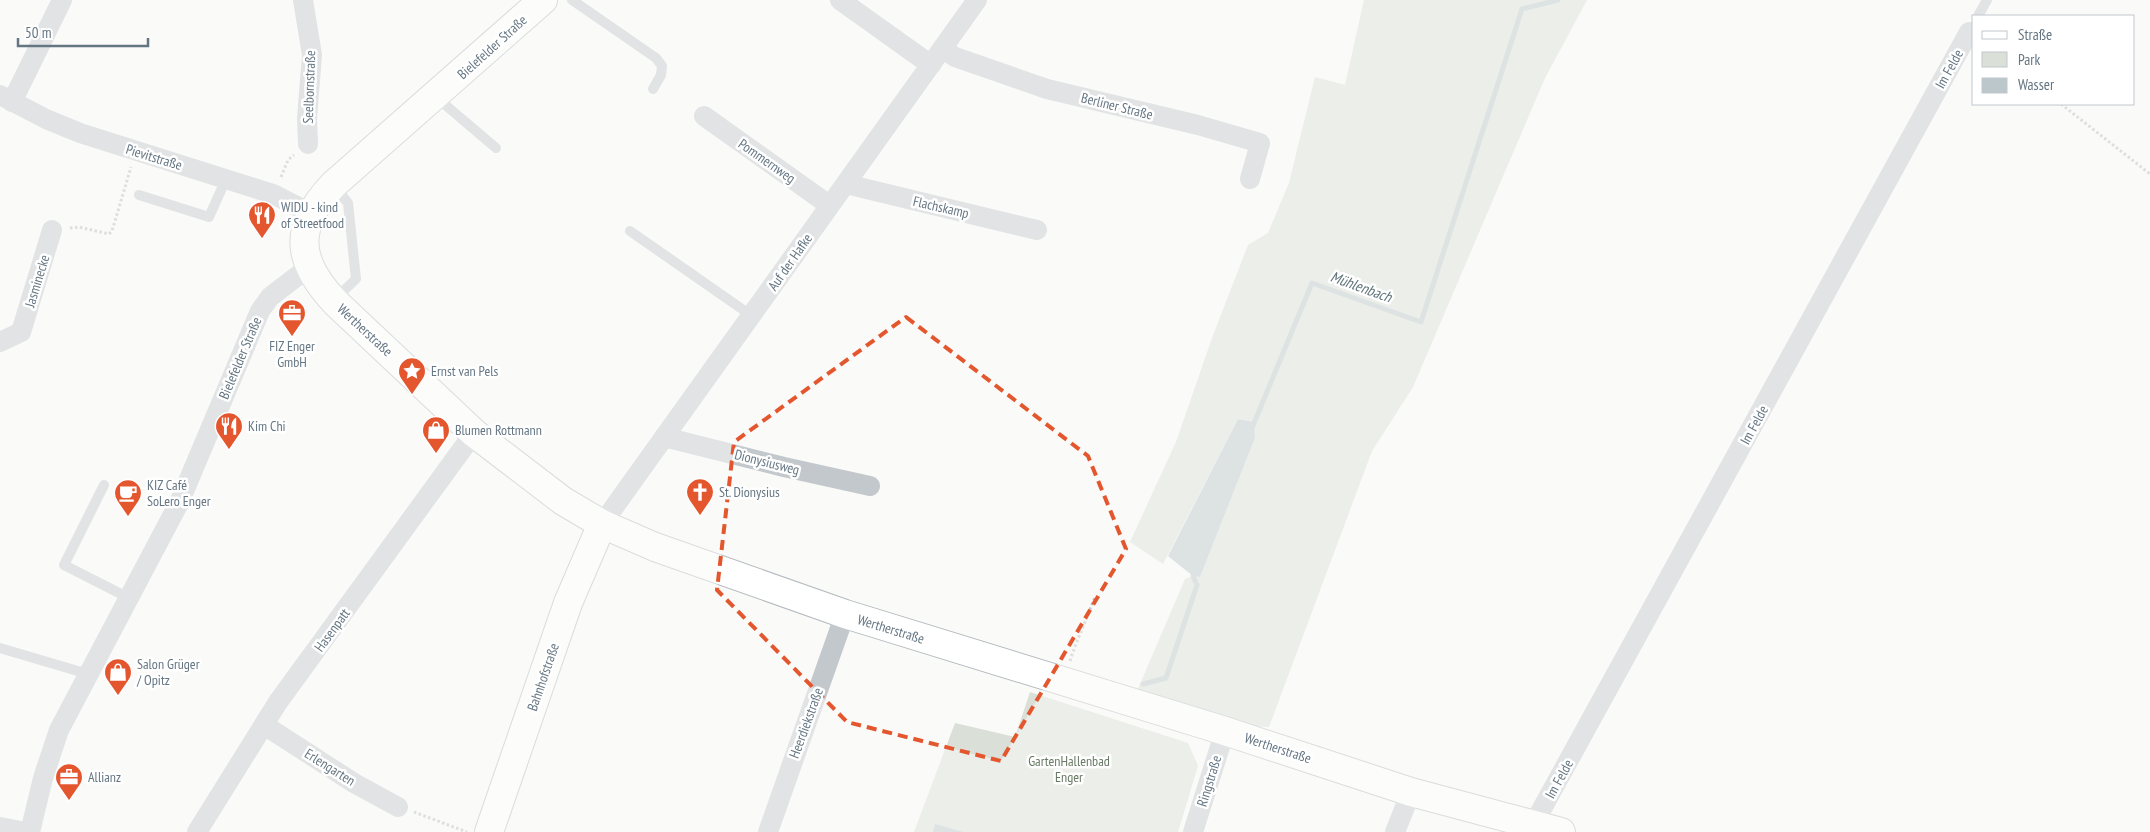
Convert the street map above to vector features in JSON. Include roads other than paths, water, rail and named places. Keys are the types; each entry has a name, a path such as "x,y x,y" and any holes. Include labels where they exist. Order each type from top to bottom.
{"main road":[{"name":"Bielefelder Straße","path":"309,267 304,238 310,213 319,200 333,185 544,0"},
{"name":"Wertherstraße","path":"309,267 317,282 334,301 474,433 563,501 602,524 655,547 845,614 1224,730 1411,792 1561,832"},
{"name":"Bahnhofstraße","path":"489,832 568,603 602,524"}],"street":[{"path":"6,98 62,0"},
{"name":"Seelbornstraße","path":"303,0 312,54 306,118 308,144"},
{"path":"840,0 931,65"},
{"name":"Auf der Hafke","path":"602,524 977,0"},
{"name":"Im Felde","path":"1534,825 1972,31"},
{"name":"Berliner Straße","path":"942,49 955,57 1047,89 1198,125 1260,143 1250,179"},
{"name":"Pievitstraße","path":"6,98 46,120 136,152 274,194 310,213"},
{"name":"Pommernweg","path":"704,116 829,205"},
{"name":"Flachskamp","path":"846,184 1037,230"},
{"name":"Jasminecke","path":"0,342 21,332 52,230"},
{"name":"Bielefelder Straße","path":"30,832 50,754 59,730 179,503 260,311 270,297 309,267"},
{"name":"Hasenpatt","path":"197,832 278,702 474,433"},
{"name":"Dionysiusweg","path":"664,437 870,486"},
{"name":"Heerdiekstraße","path":"768,832 845,614"},
{"name":"Erlengarten","path":"264,725 354,783 398,807"},
{"name":"Ringstraße","path":"1193,832 1224,730"},
{"path":"1395,832 1411,792"},
{"path":"0,827 26,832"}],"lane":[{"path":"572,0 656,58 662,66 661,75 653,89"},
{"name":"Im Felde","path":"1980,15 1987,0"},
{"path":"435,96 496,148"},
{"path":"139,194 209,217 226,179"},
{"path":"333,185 348,203 356,278 334,301"},
{"path":"630,231 752,316"},
{"path":"104,485 64,565 129,598"},
{"path":"0,648 88,674"}],"water":[{"path":"1238,419 1254,422 1255,438 1200,577 1193,576 1168,556"},
{"path":"935,824 963,832 933,832"}],"waterway":[{"name":"Mühlenbach","path":"1252,428 1312,283 1421,322 1522,9 1558,0"},
{"name":"Mühlenbach","path":"1143,684 1166,678 1197,585 1193,576 1195,571"}],"place":[{"name":"WIDU - kind of Streetfood","path":"262,239"},
{"name":"FIZ Enger GmbH","path":"292,337"},
{"name":"Ernst van Pels","path":"412,395"},
{"name":"Kim Chi","path":"229,450"},
{"name":"Blumen Rottmann","path":"436,454"},
{"name":"St. Dionysius","path":"700,516"},
{"name":"KIZ Café SoLero Enger","path":"128,517"},
{"name":"Salon Grüger / Opitz","path":"118,696"},
{"name":"Allianz","path":"69,801"}],"park label":[{"name":"GartenHallenbad Enger","path":"1069,770"}]}
